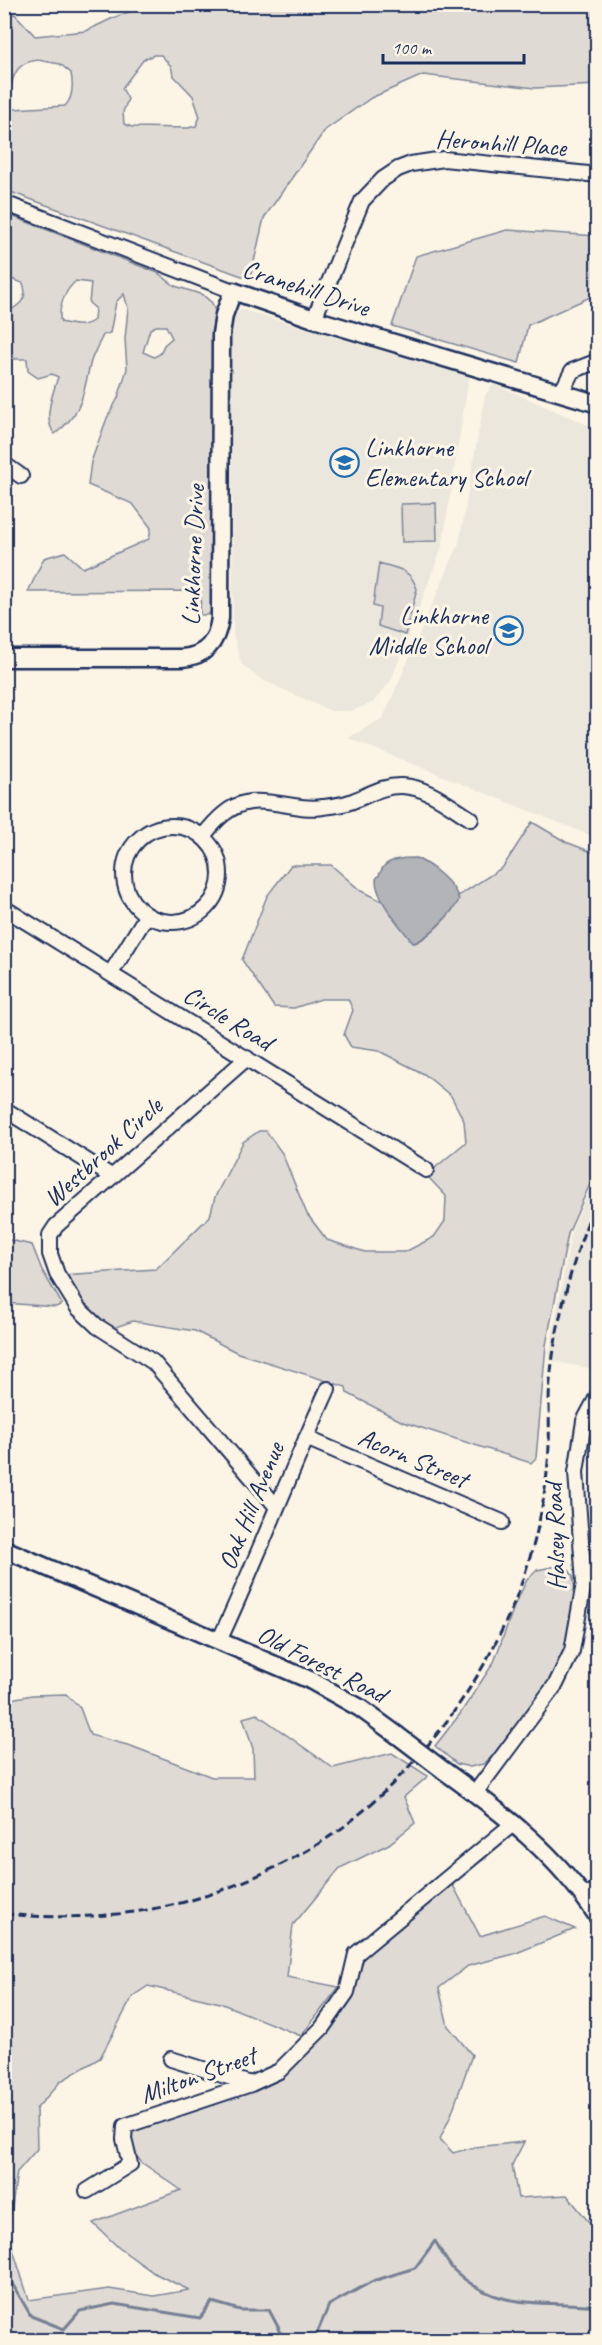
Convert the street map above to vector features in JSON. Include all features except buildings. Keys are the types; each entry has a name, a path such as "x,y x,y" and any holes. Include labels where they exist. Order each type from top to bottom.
{"main road":[{"name":"Cranehill Drive","path":"233,291 314,319 597,404"},
{"name":"Linkhorne Drive","path":"4,658 182,658 201,654 213,644 220,618 221,334 224,315 233,291"},
{"name":"Old Forest Road","path":"4,1549 219,1641 336,1694 360,1708 514,1822 591,1893 597,1917"}],"street":[{"name":"Heronhill Place","path":"314,319 362,201 382,179 398,169 411,164 444,159 597,175"},
{"name":"Cranehill Drive","path":"4,203 233,291"},
{"path":"561,393 572,371 597,361"},
{"path":"4,464 21,476"},
{"path":"203,836 229,809 250,802 320,808 348,802 375,791 402,786 419,789 433,795 471,819"},
{"path":"171,826 185,828 203,836 211,847 219,868 220,884 205,910 184,920 161,921 147,915 136,906 125,882 128,855 135,844 146,834 158,828 171,826"},
{"name":"Circle Road","path":"4,908 426,1170"},
{"path":"111,973 147,915"},
{"name":"Westbrook Circle","path":"247,1058 56,1227 50,1235 50,1254 57,1274 78,1308 97,1326 153,1362 276,1506"},
{"path":"4,1109 111,1176"},
{"name":"Oak Hill Avenue","path":"219,1641 259,1554 276,1506 328,1389"},
{"name":"Halsey Road","path":"475,1793 556,1684 572,1651 584,1582 576,1472 584,1421 597,1395"},
{"name":"Acorn Street","path":"306,1438 502,1522"},
{"name":"Milton Street","path":"87,2191 130,2164 124,2139 125,2126 251,2084 279,2071 322,2028 347,1992 356,1954 514,1822"},
{"path":"171,2059 251,2084"}],"shaded area":[{"path":"149,4 597,5 597,85 535,88 423,75 371,98 325,130 264,218 250,279 5,190 5,15 15,14 35,36 86,31","holes":["161,55 171,66 173,75 193,96 200,117 196,126 188,128 132,127 124,124 123,112 128,99 122,88 144,59","38,60 60,64 71,73 70,99 65,106 13,109 10,94 17,70 24,64"]},
{"path":"4,213 158,273 175,286 203,295 212,303 215,311 216,585 212,611 207,615 200,615 201,591 28,592 44,558 65,552 83,568 149,539 151,528 133,504 88,485 91,462 107,418 118,398 127,369 125,339 128,308 124,294 116,302 110,333 103,335 92,358 81,401 72,417 55,434 51,428 49,414 51,398 58,377 52,374 38,378 28,371 27,359 15,359 5,351 5,312 22,302 25,289 23,283 5,277","holes":["76,281 91,283 89,303 95,308 94,320 82,325 61,322 60,317 63,300 68,289","156,326 166,326 172,338 164,345 160,354 154,357 143,352 150,329"]},
{"path":"507,230 597,236 597,294 528,325 519,363 392,326 416,256"},
{"name":"Linkhorne Elementary School","path":"240,309 469,377 442,547 391,681 372,703 351,711 331,711 262,680 242,665 233,634 231,336 233,320"},
{"name":"Linkhorne Middle School","path":"494,384 597,429 597,838 348,738 383,718 459,543 485,395"},
{"path":"436,503 437,541 402,542 401,504"},
{"path":"379,563 407,573 417,589 405,635 378,626 380,608 373,606"},
{"path":"532,822 566,842 597,854 597,1168 568,1234 546,1345 536,1458 531,1463 403,1422 347,1393 346,1387 238,1353 195,1331 133,1321 113,1328 83,1309 61,1275 156,1269 210,1216 215,1197 243,1142 259,1131 266,1131 282,1153 307,1214 327,1240 365,1252 405,1252 434,1237 445,1221 446,1196 429,1178 436,1167 466,1142 464,1121 451,1096 424,1074 379,1051 351,1047 344,1035 353,1010 348,999 321,999 294,1008 274,1007 242,960 267,896 291,865 331,865 361,891 384,902 415,943 448,915 454,908 458,896 503,867"},
{"path":"416,858 442,875 453,887 459,900 439,925 425,937 413,943 384,904 376,879 384,866 391,861"},
{"path":"597,1174 598,1370 548,1360 572,1229"},
{"path":"5,1239 32,1245 42,1270 62,1304 56,1307 5,1303"},
{"path":"557,1566 569,1570 573,1576 574,1637 548,1692 499,1751 483,1764 470,1767 457,1764 435,1746 460,1714 494,1662 515,1604 527,1580 537,1570"},
{"path":"66,1694 80,1708 90,1735 131,1746 212,1777 254,1777 253,1749 243,1718 257,1714 333,1768 392,1753 428,1776 404,1797 415,1823 389,1844 340,1868 293,1925 287,1977 339,1987 301,2036 220,2003 148,1986 133,1996 100,2058 61,2081 36,2109 37,2149 17,2172 8,2234 29,2300 109,2289 154,2296 189,2290 154,2273 119,2248 93,2223 181,2190 141,2162 124,2139 125,2126 279,2071 347,1992 356,1954 448,1876 480,1936 545,1916 575,1929 514,1954 468,1966 439,1988 448,2026 472,2055 440,2139 453,2153 474,2147 524,2142 512,2165 518,2198 567,2195 597,2232 597,2340 485,2340 479,2333 430,2334 427,2340 5,2340 5,1700 32,1695"}],"waterway":[{"path":"296,2340 315,2338 329,2305 373,2281 415,2268 435,2241 456,2272 472,2285 489,2293 523,2302 598,2306"},
{"path":"4,2264 6,2273 31,2316 64,2329 80,2311 114,2304 200,2318 212,2302 240,2310 269,2310 285,2340"}],"railway":[{"path":"4,1914 52,1917 100,1916 148,1910 214,1893 255,1877 317,1845 351,1821 414,1762 467,1693 489,1655 524,1576 543,1502 549,1445 549,1389 561,1310 581,1241 598,1196"}],"place":[{"name":"Linkhorne Elementary School","path":"344,462"},
{"name":"Linkhorne Middle School","path":"509,630"}]}
